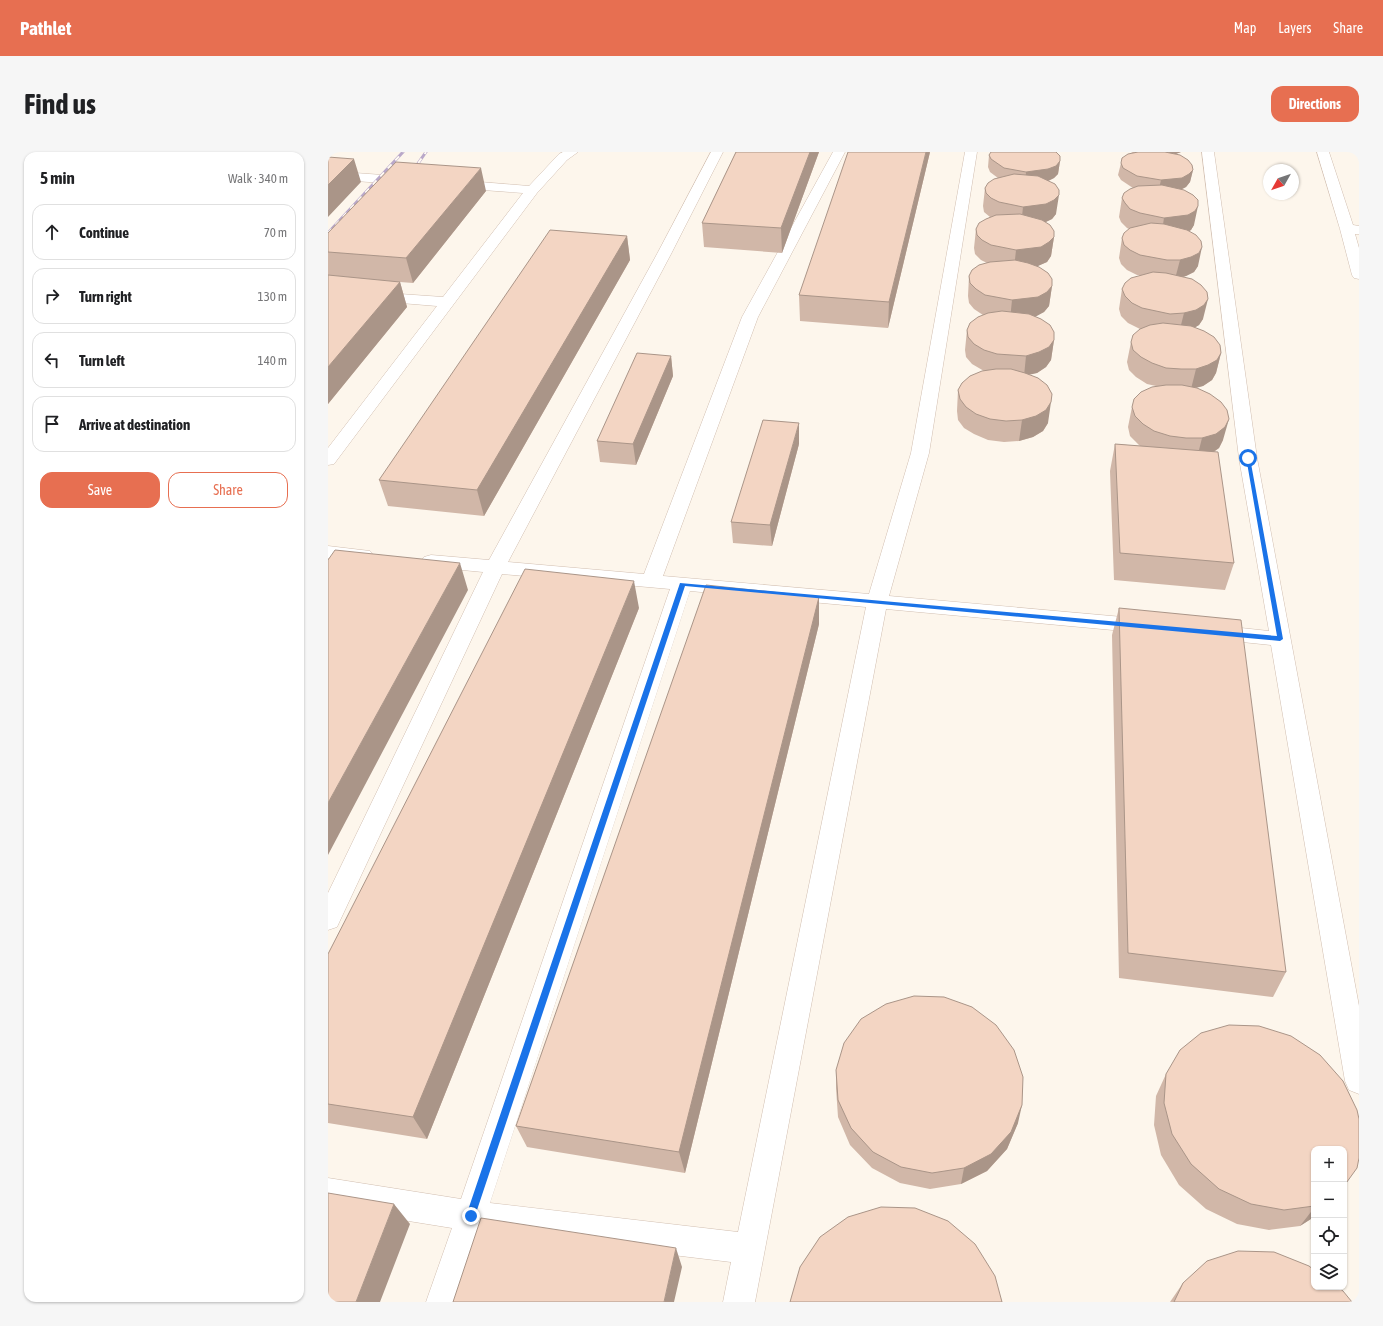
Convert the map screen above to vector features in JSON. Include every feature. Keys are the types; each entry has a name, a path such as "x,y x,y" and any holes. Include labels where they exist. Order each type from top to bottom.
{"street":[{"path":"328,460 532,190 563,157 572,152"},
{"path":"328,919 495,567 717,152"},
{"path":"651,581 750,317 839,152"},
{"path":"739,1302 877,602 920,452 971,152"},
{"path":"1208,152 1248,458 1359,1081"},
{"path":"1323,152 1353,229 1359,275"},
{"path":"328,175 422,182"},
{"path":"446,183 532,190"},
{"path":"328,293 448,302"},
{"path":"328,552 384,557"},
{"path":"416,560 1163,628"},
{"path":"442,1302 682,584"},
{"path":"1194,631 1280,639"},
{"path":"328,1193 471,1216 749,1249"}],"building":[{"path":"736,152 810,152 781,228 702,223"},
{"path":"848,152 926,152 889,302 799,295"},
{"path":"991,152 1056,152 1060,156 1060,161 1056,166 1048,169 1026,172 1004,168 991,159 989,155"},
{"path":"1138,152 1165,152 1180,155 1188,160 1192,165 1193,170 1182,178 1161,180 1137,176 1123,168 1121,163 1122,158 1128,154"},
{"path":"328,157 354,159 328,185"},
{"path":"396,162 481,168 406,258 328,252 328,233"},
{"path":"1014,174 1038,176 1055,184 1059,190 1059,195 1054,200 1046,204 1023,207 999,202 991,198 986,193 985,188 988,183 994,179"},
{"path":"1162,185 1184,190 1193,195 1198,200 1198,206 1195,211 1188,215 1164,218 1140,213 1130,209 1122,198 1124,193 1138,186"},
{"path":"1020,214 1042,220 1050,225 1054,231 1054,237 1041,247 1016,250 991,245 977,235 976,229 979,223 986,219 996,215"},
{"path":"1151,223 1164,224 1187,230 1196,235 1201,241 1202,247 1199,253 1180,260 1167,260 1140,255 1124,245 1122,238 1124,233 1130,228"},
{"path":"550,230 627,236 477,490 379,480"},
{"path":"1015,260 1039,267 1048,273 1052,279 1052,286 1047,292 1038,297 1012,300 985,295 970,283 969,276 972,270 979,265 990,262"},
{"path":"1153,272 1166,273 1192,279 1201,285 1207,292 1208,299 1204,305 1196,310 1170,314 1142,308 1132,303 1125,296 1122,289 1125,283 1131,278"},
{"path":"328,275 400,282 328,367"},
{"path":"1002,311 1029,314 1041,319 1050,325 1054,332 1054,340 1049,347 1026,356 997,354 984,350 974,344 968,337 967,330 970,323 978,317 988,313"},
{"path":"1163,323 1191,326 1214,337 1220,345 1221,353 1217,360 1196,369 1181,369 1166,368 1141,357 1133,350 1131,342 1133,335 1140,329 1150,325"},
{"path":"637,353 671,356 633,444 597,441"},
{"path":"1011,369 1025,373 1038,378 1047,385 1052,394 1051,402 1046,410 1036,416 1022,420 1006,421 990,419 976,414 966,407 960,399 958,390 962,383 970,376 982,371"},
{"path":"1182,385 1197,388 1210,394 1221,402 1227,410 1229,419 1225,427 1216,434 1202,438 1186,438 1170,436 1154,431 1143,424 1135,416 1132,407 1134,399 1141,392 1152,387"},
{"path":"763,420 799,423 770,525 731,522"},
{"path":"1115,444 1218,452 1234,563 1120,553"},
{"path":"335,550 460,563 328,803 328,560"},
{"path":"525,569 634,581 413,1117 328,1104 328,954"},
{"path":"706,585 819,597 679,1152 516,1126"},
{"path":"1119,608 1241,620 1286,972 1128,953"},
{"path":"914,996 944,997 972,1007 996,1025 1014,1050 1023,1077 1022,1105 1011,1132 991,1154 964,1168 932,1173 901,1167 873,1152 851,1128 838,1100 836,1070 844,1043 861,1019 886,1004"},
{"path":"1229,1025 1259,1026 1291,1036 1320,1055 1343,1081 1357,1110 1359,1119 1359,1158 1357,1168 1347,1182 1347,1146 1311,1146 1311,1206 1284,1210 1251,1204 1219,1189 1191,1164 1172,1134 1164,1103 1166,1074 1180,1050 1201,1033"},
{"path":"328,1193 394,1204 356,1302 328,1302"},
{"path":"881,1207 915,1208 948,1221 975,1244 995,1276 1002,1302 790,1302 800,1267 820,1237 848,1217"},
{"path":"481,1218 676,1248 664,1302 453,1302"},
{"path":"1238,1251 1274,1252 1311,1268 1311,1290 1342,1290 1352,1302 1174,1302 1183,1283 1207,1261"}],"railway":[{"path":"328,233 403,152"},
{"path":"412,172 426,152"}],"route":[{"path":"471,1216 682,584 1280,639 1248,458"}]}
